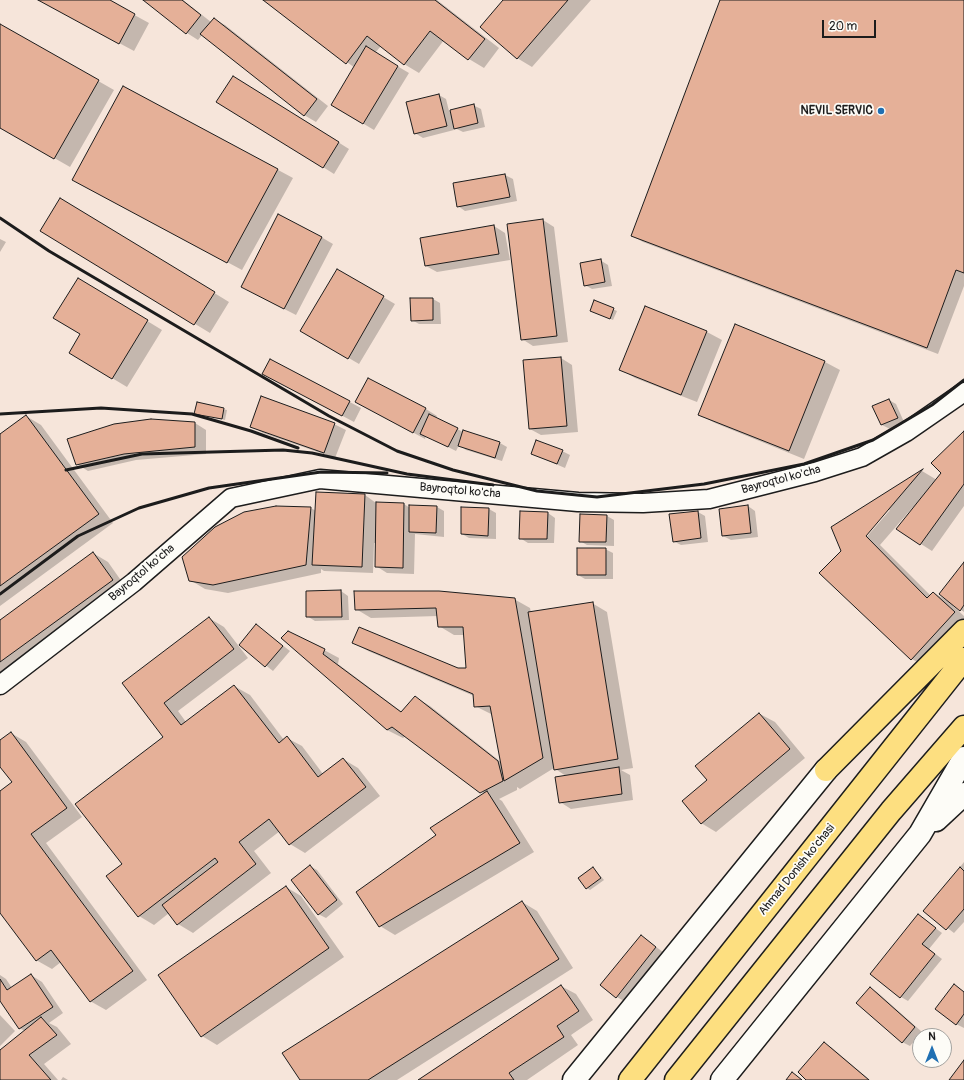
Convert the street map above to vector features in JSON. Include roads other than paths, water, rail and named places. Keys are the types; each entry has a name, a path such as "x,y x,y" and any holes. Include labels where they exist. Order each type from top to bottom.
{"main road":[{"path":"826,770 964,631"},
{"name":"Ahmad Donish ko'chasi","path":"630,1080 964,660"},
{"path":"676,1080 891,812 964,727"}],"street":[{"name":"Bayroqtol ko'cha","path":"0,685 134,582 231,498 320,479 578,502 643,504 709,499 815,472 862,457 906,432 964,392"},
{"path":"722,1080 920,834 964,758"},
{"path":"574,1080 826,770"},
{"path":"920,834 964,794"}],"railway":[{"path":"0,218 49,251 329,416 397,451 453,470 537,491 597,497 704,484 804,464 873,440 932,405 964,380"},
{"path":"0,414 101,408 192,414 251,431 298,448"},
{"path":"66,470 142,454 283,450 312,453 407,474 493,485"},
{"path":"0,594 78,536 139,508 209,488 321,472 387,473"}],"place":[{"name":"NEVIL SERVIC","path":"881,111"}]}
